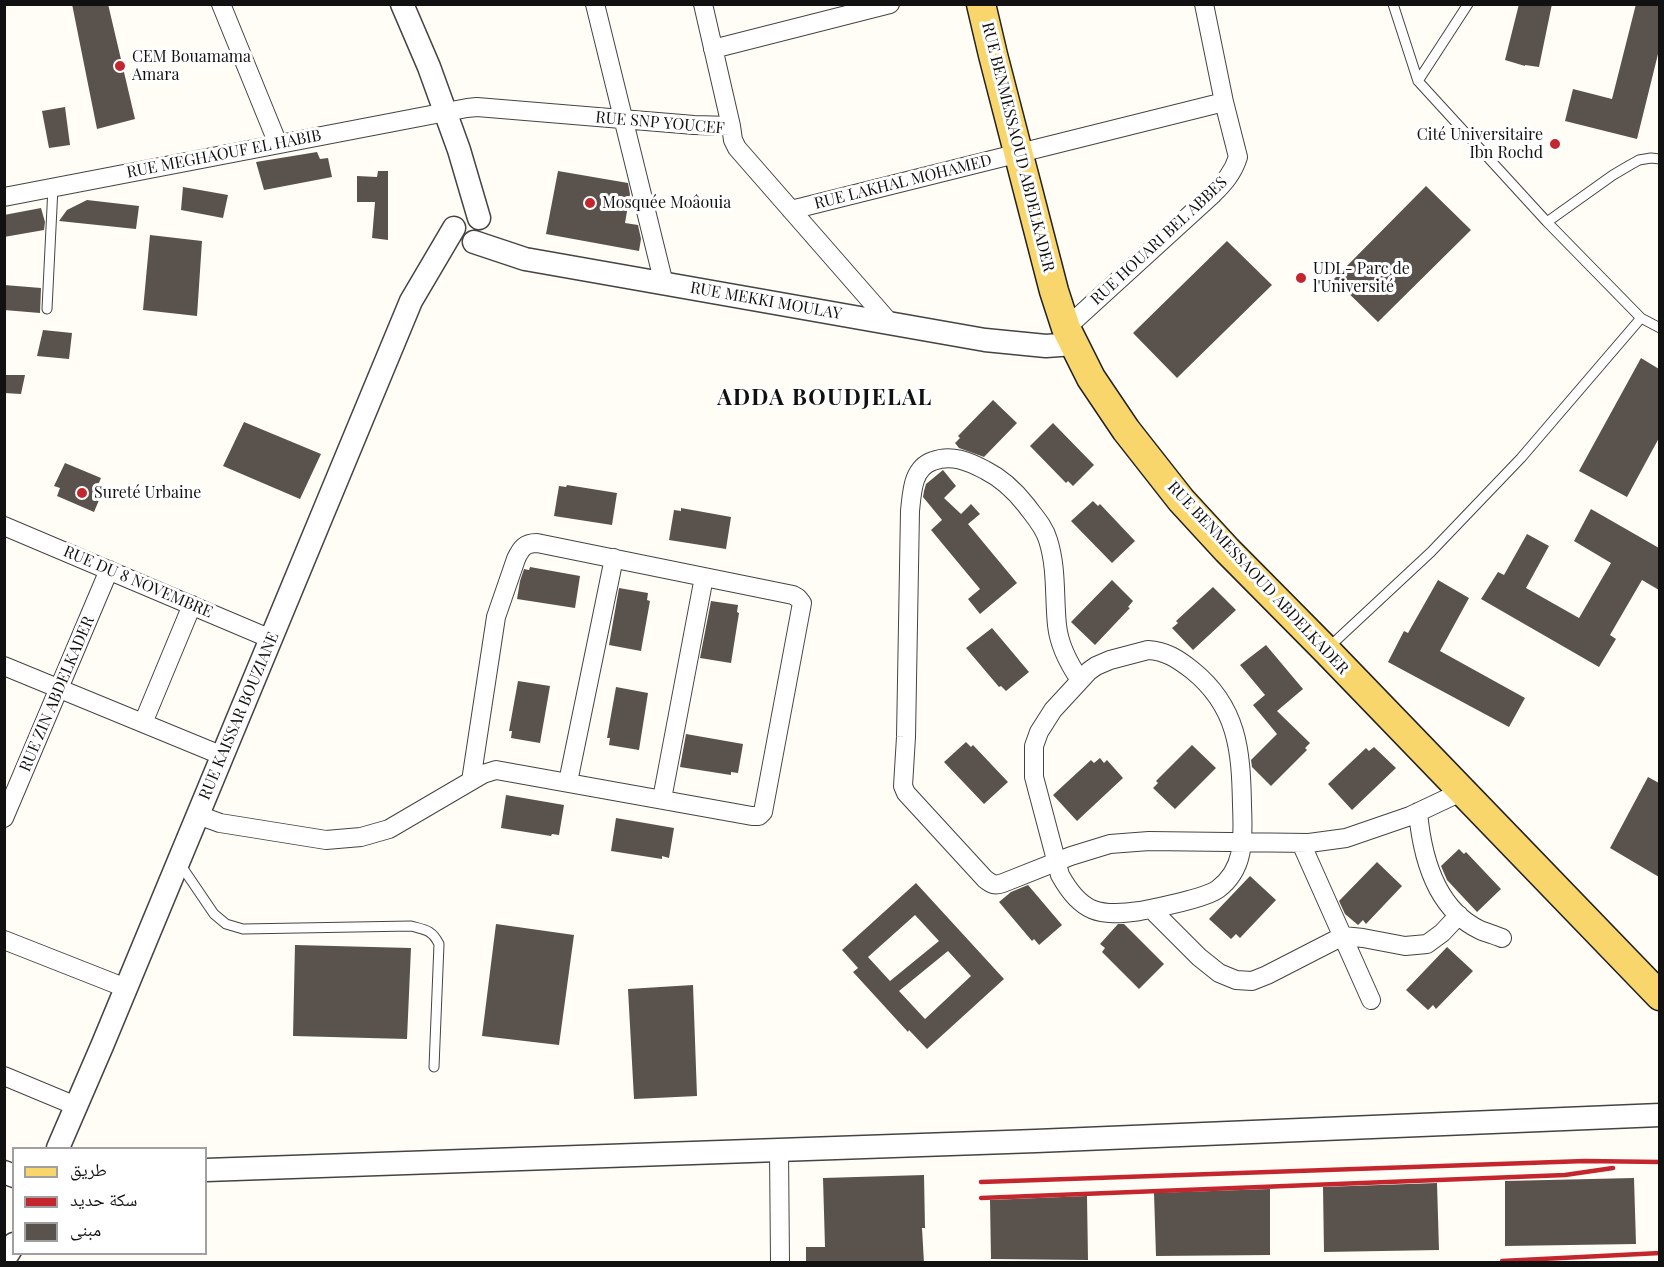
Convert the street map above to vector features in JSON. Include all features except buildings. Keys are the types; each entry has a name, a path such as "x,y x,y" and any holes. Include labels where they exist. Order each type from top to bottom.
{"main road":[{"name":"RUE BENMESSAOUD ABDELKADER","path":"981,4 1054,291 1070,336 1104,398 1181,500 1227,550 1463,791 1659,996"}],"street":[{"path":"221,4 278,144"},
{"path":"402,4 429,67 465,169 469,229"},
{"path":"595,4 664,284"},
{"path":"703,4 730,126"},
{"path":"713,49 819,13 890,4"},
{"path":"1204,4 1224,102"},
{"name":"RUE LAKHAL MOHAMED","path":"791,210 1224,102"},
{"name":"RUE HOUARI BEL ABBES","path":"1070,336 1229,178 1238,157 1224,102"},
{"name":"RUE SNP YOUCEF","path":"444,111 477,107 730,126 737,148 890,323"},
{"name":"RUE MEGHAOUF EL HABIB","path":"4,197 444,111"},
{"name":"RUE MEKKI MOULAY","path":"469,229 525,259 664,284 985,340 1046,346 1070,336"},
{"name":"RUE KAISSAR BOUZIANE","path":"59,1147 411,301 420,284 469,229"},
{"path":"1080,680 1065,653 1058,628 1053,560 1048,539 1040,523 1008,485 988,472 973,464 953,458 928,462 913,484 910,511 904,790 984,879 993,885 1003,884 1057,861 1110,844 1149,841 1301,843 1346,838 1418,812 1463,791"},
{"name":"RUE DU 8 NOVEMBRE","path":"4,526 271,639"},
{"path":"198,815 220,823 326,840 361,837 389,829 483,774 496,770 752,816 762,814 802,603 793,595 614,558 528,543 520,550 503,591 496,617 471,781"},
{"path":"568,782 614,558"},
{"name":"RUE ZIN ABDELKADER","path":"4,818 109,570"},
{"path":"662,799 704,577"},
{"path":"143,723 192,605"},
{"path":"1148,650 1161,651 1184,664 1203,680 1223,704 1237,740 1241,765 1243,843 1237,866 1230,878 1217,890 1203,896 1151,909 1116,914 1099,912 1083,904 1069,890 1060,875 1034,777 1034,746 1039,732 1053,710 1080,680 1096,666 1148,650"},
{"path":"4,666 222,756"},
{"path":"1418,812 1420,837 1427,865 1441,893 1459,915 1479,929 1502,938"},
{"path":"1301,843 1371,1000"},
{"path":"1151,909 1199,957 1220,973 1236,980 1252,981 1343,936 1405,946 1427,944 1442,933 1459,915"},
{"path":"4,940 126,988"},
{"path":"4,1076 76,1106"},
{"path":"207,1170 1659,1115"},
{"path":"779,1150 780,1263"},
{"path":"4,1260 12,1246"}],"lane":[{"path":"1393,4 1418,81 1547,222 1641,318 1659,328"},
{"path":"1418,81 1468,4"},
{"path":"1547,222 1612,175 1645,159 1659,159"},
{"path":"47,309 53,187"},
{"path":"1326,650 1431,552 1521,458 1641,318"},
{"path":"178,862 214,914 226,924 243,929 411,926 435,935 440,944 434,1067"}],"railway":[{"path":"981,1182 1585,1161 1660,1162"},
{"path":"981,1198 1565,1175 1613,1168"},
{"path":"1502,1261 1660,1253"}],"place":[{"name":"CEM Bouamama Amara","path":"120,66"},
{"name":"Cité Universitaire Ibn Rochd","path":"1555,144"},
{"name":"Mosquée Moâouia","path":"590,203"},
{"name":"UDL- Parc de l'Université","path":"1301,278"},
{"name":"Sureté Urbaine","path":"82,493"}],"district":[{"name":"ADDA BOUDJELAL","path":"825,398"}]}
